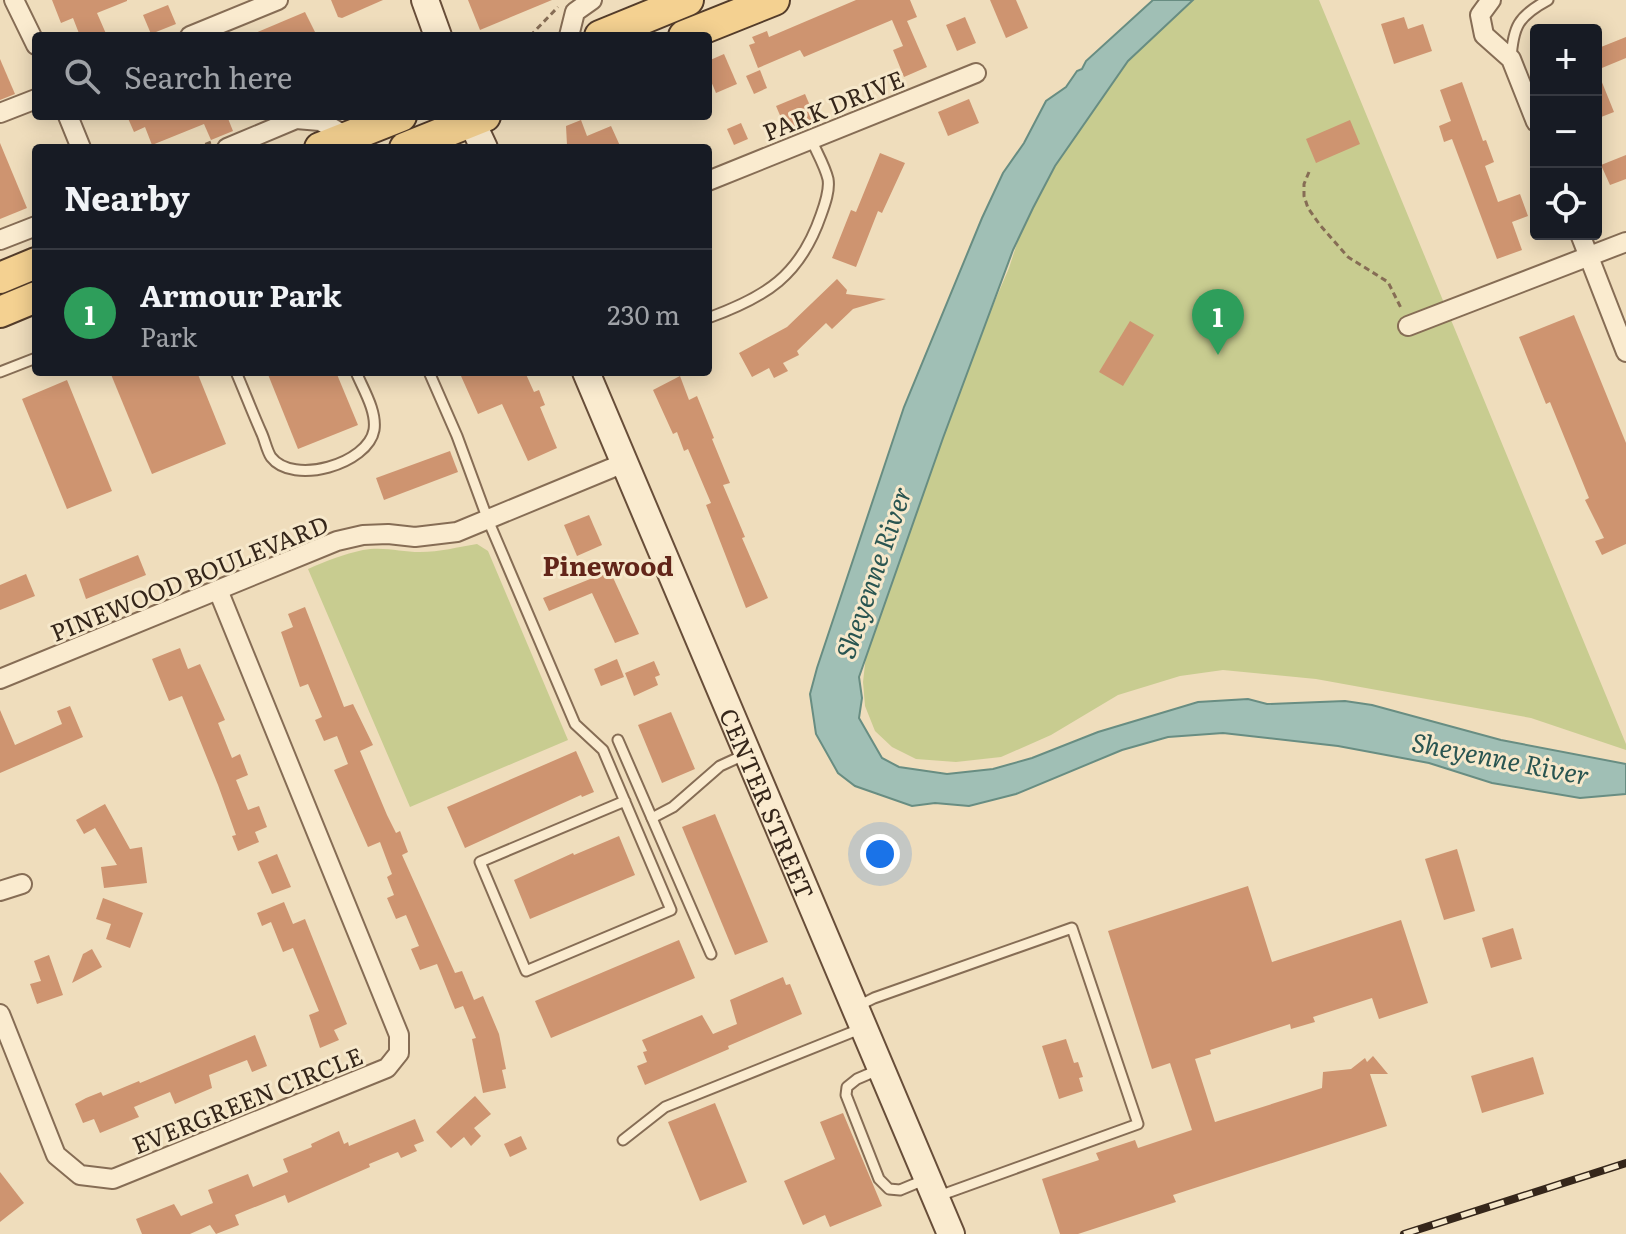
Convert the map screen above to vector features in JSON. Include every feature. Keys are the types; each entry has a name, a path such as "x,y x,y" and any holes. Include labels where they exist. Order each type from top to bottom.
{"main road":[{"path":"425,0 437,32"},
{"path":"610,32 688,0"},
{"path":"694,32 774,0"},
{"path":"330,144 391,120"},
{"path":"418,144 477,125"},
{"path":"0,278 32,265"},
{"path":"0,312 32,299"},
{"name":"CENTER STREET","path":"588,376 951,1234"}],"street":[{"path":"14,0 32,37"},
{"path":"200,32 278,0"},
{"path":"570,32 575,12 592,0"},
{"path":"1486,8 1484,35 1511,59 1530,107"},
{"name":"PARK DRIVE","path":"712,179 976,73"},
{"path":"0,113 32,101"},
{"path":"70,120 79,144"},
{"path":"237,144 294,120"},
{"path":"308,120 320,121 348,137"},
{"path":"0,240 32,228"},
{"path":"1582,240 1626,352"},
{"path":"1408,326 1626,242"},
{"name":"PINEWOOD BOULEVARD","path":"0,679 337,541 388,534 415,537 457,532 624,463"},
{"name":"EVERGREEN CIRCLE","path":"0,1014 56,1155 80,1175 113,1179 387,1068 399,1053 399,1035 218,590"},
{"path":"0,891 22,884"}],"lane":[{"path":"1511,59 1515,28 1523,16 1548,0"},
{"path":"712,317 745,305 767,291 789,271 809,244 826,200 828,179 811,139"},
{"path":"0,372 32,360"},
{"path":"238,376 271,457 289,468 301,469 328,468 339,464 364,449 372,439 374,416 360,376"},
{"path":"431,376 575,724 603,750 625,801 671,910 526,971 480,862 625,801"},
{"path":"618,740 711,954"},
{"path":"652,818 673,807 720,766 747,754"},
{"path":"623,1140 665,1107 859,1018 874,998 1072,928 1138,1124 931,1188 889,1189 879,1179 846,1095 847,1087 857,1079 881,1069"}],"path":[{"path":"534,32 563,3"},
{"path":"1309,172 1304,184 1308,208 1348,257 1388,282 1408,326"}],"green space":[{"path":"1183,0 1319,0 1626,750 1531,718 1316,679 1223,670 1180,676 1118,695 1051,735 1001,757 956,762 916,759 892,747 875,731 865,706 863,682 866,655 934,443 1009,268 1030,203 1064,124"},
{"path":"477,544 488,551 568,740 410,807 308,569 363,550 427,552"}],"water":[{"name":"Sheyenne River","path":"1153,0 1193,0 1128,61 1055,166 1013,250 943,438 859,677 862,698 859,718 882,758 899,767 947,774 993,769 1032,758 1098,732 1198,702 1248,699 1267,704 1345,701 1372,705 1501,740 1626,764 1626,794 1580,798 1492,783 1429,763 1338,746 1223,733 1168,737 1122,750 1016,794 969,806 935,803 912,806 855,786 838,773 816,734 810,694 904,407 982,218 1003,173 1024,143 1046,101 1066,87 1086,61"}],"building":[{"path":"52,0 127,0 97,13 105,32 78,32 73,18 61,23"},
{"path":"331,0 383,0 342,18 338,17"},
{"path":"468,0 552,0 480,30"},
{"path":"856,0 910,0 917,17 907,21 927,67 904,77 893,50 903,46 892,20 804,57 800,50 758,68 749,45 755,43 752,37 767,31 769,37"},
{"path":"990,0 1016,0 1028,28 1006,38"},
{"path":"168,5 176,24 150,32 143,15"},
{"path":"305,12 315,32 258,32"},
{"path":"965,17 976,43 957,51 946,25"},
{"path":"1404,17 1408,29 1423,24 1432,51 1394,64 1381,24"},
{"path":"1626,37 1626,58 1602,68 1602,47"},
{"path":"724,54 737,84 716,93 712,84 712,59"},
{"path":"0,59 15,94 0,100"},
{"path":"760,70 767,88 754,94 746,76"},
{"path":"1462,82 1483,141 1486,140 1494,162 1485,166 1498,202 1520,194 1528,216 1512,222 1522,250 1497,259 1452,139 1444,142 1439,126 1451,121 1440,90"},
{"path":"1602,82 1614,112 1602,117"},
{"path":"805,94 817,122 788,134 776,106"},
{"path":"969,99 979,123 948,136 938,112"},
{"path":"129,120 229,120 233,131 211,140 204,124 154,144 152,144 145,127 134,132"},
{"path":"581,120 587,136 611,126 619,144 567,144 566,126"},
{"path":"1350,120 1360,144 1316,163 1306,139"},
{"path":"741,123 748,139 734,145 727,129"},
{"path":"0,143 27,208 0,219"},
{"path":"880,153 905,163 882,213 878,211 856,267 832,258 851,210 856,212"},
{"path":"1626,155 1626,179 1610,185 1602,165"},
{"path":"837,279 847,290 846,294 886,299 853,309 832,329 826,323 797,351 799,355 783,363 788,371 774,378 769,368 752,377 739,353 787,327"},
{"path":"1574,315 1626,443 1626,544 1602,555 1595,541 1604,538 1585,500 1589,498 1550,402 1546,404 1519,337"},
{"path":"1130,321 1154,335 1123,386 1099,372"},
{"path":"112,376 199,376 226,444 152,474"},
{"path":"269,376 338,376 358,425 298,449"},
{"path":"461,376 527,376 534,392 539,390 545,405 540,407 557,448 528,461 502,404 478,414"},
{"path":"680,376 689,400 697,396 714,438 730,483 723,485 768,598 746,608 706,505 711,503 688,449 684,451 677,432 673,434 653,390"},
{"path":"67,380 112,491 67,509 22,399"},
{"path":"450,451 458,472 384,500 376,478"},
{"path":"589,515 602,545 577,556 564,525"},
{"path":"138,555 146,575 86,599 79,579"},
{"path":"610,571 639,634 615,643 592,593 549,611 543,598"},
{"path":"26,574 35,596 0,610 0,585"},
{"path":"305,607 344,707 353,704 373,745 360,751 396,833 400,831 408,852 402,855 455,973 462,971 474,1000 483,996 499,1034 506,1069 502,1070 506,1088 483,1093 472,1039 476,1038 463,1006 455,1009 437,964 420,970 411,949 419,946 406,915 396,919 387,898 394,895 387,877 392,874 380,842 368,847 334,770 348,764 337,736 324,741 315,720 322,717 308,684 300,687 281,632 293,627 288,614"},
{"path":"180,648 188,669 200,664 225,720 218,723 232,758 240,754 248,775 236,780 248,810 259,806 267,827 255,832 259,842 238,851 232,836 236,835 218,785 182,696 169,701 152,659"},
{"path":"617,659 624,677 601,686 594,669"},
{"path":"654,661 660,675 655,677 658,685 634,696 625,673"},
{"path":"70,706 83,737 0,773 0,710 15,745 62,724 57,711"},
{"path":"671,712 695,769 662,783 638,725"},
{"path":"576,751 594,792 581,795 465,848 447,807"},
{"path":"105,804 130,849 142,847 147,883 104,888 101,867 117,865 95,828 84,834 76,820"},
{"path":"715,814 768,942 735,955 682,827"},
{"path":"619,836 635,875 530,919 514,880"},
{"path":"1457,849 1475,911 1444,920 1425,859"},
{"path":"277,854 291,887 272,894 258,862"},
{"path":"1248,886 1272,962 1401,920 1428,1003 1379,1019 1372,998 1313,1017 1315,1022 1291,1029 1290,1024 1210,1050 1211,1054 1195,1059 1215,1122 1322,1088 1323,1072 1351,1069 1373,1056 1388,1074 1370,1074 1387,1126 1173,1195 1176,1202 1078,1234 1060,1234 1042,1179 1099,1160 1096,1153 1135,1140 1138,1148 1192,1130 1170,1063 1152,1069 1108,931"},
{"path":"103,898 143,913 130,948 106,939 111,924 96,919"},
{"path":"284,902 293,924 305,919 347,1024 334,1030 339,1040 320,1048 309,1015 319,1011 293,948 283,952 271,922 262,926 257,913"},
{"path":"1513,928 1522,959 1491,968 1482,938"},
{"path":"679,940 695,978 551,1038 535,1001"},
{"path":"92,949 102,967 72,983 83,954"},
{"path":"49,955 63,995 37,1004 30,984 41,981 34,961"},
{"path":"783,977 786,985 790,984 802,1014 645,1085 637,1066 647,1062 643,1052 647,1051 642,1040 702,1015 713,1034 737,1024 730,1000"},
{"path":"255,1035 267,1066 252,1072 247,1060 209,1075 212,1088 175,1104 170,1092 134,1107 139,1117 100,1133 94,1119 83,1123 75,1104 86,1098 101,1092 103,1096 140,1083"},
{"path":"1066,1039 1074,1063 1078,1062 1083,1077 1079,1078 1083,1091 1059,1099 1042,1046"},
{"path":"1533,1057 1544,1094 1482,1113 1471,1076"},
{"path":"475,1096 491,1114 474,1128 481,1136 471,1146 464,1137 451,1148 436,1132"},
{"path":"715,1103 747,1182 700,1201 668,1122"},
{"path":"843,1113 882,1206 830,1227 825,1215 803,1225 784,1181 835,1159 820,1122"},
{"path":"415,1119 424,1141 414,1145 417,1151 401,1158 398,1152 288,1203 285,1195 235,1215 239,1225 216,1234 210,1225 190,1234 142,1234 136,1219 174,1204 181,1216 213,1203 208,1190 248,1174 253,1187 288,1172 283,1159 339,1131 344,1144 348,1142 349,1146"},
{"path":"521,1136 527,1149 510,1157 504,1144"},
{"path":"0,1172 24,1203 0,1222"}],"railway":[{"path":"1404,1234 1626,1163"}],"place":[{"name":"Armour Park","path":"1218,355"}],"district":[{"name":"Pinewood","path":"608,564"}]}
